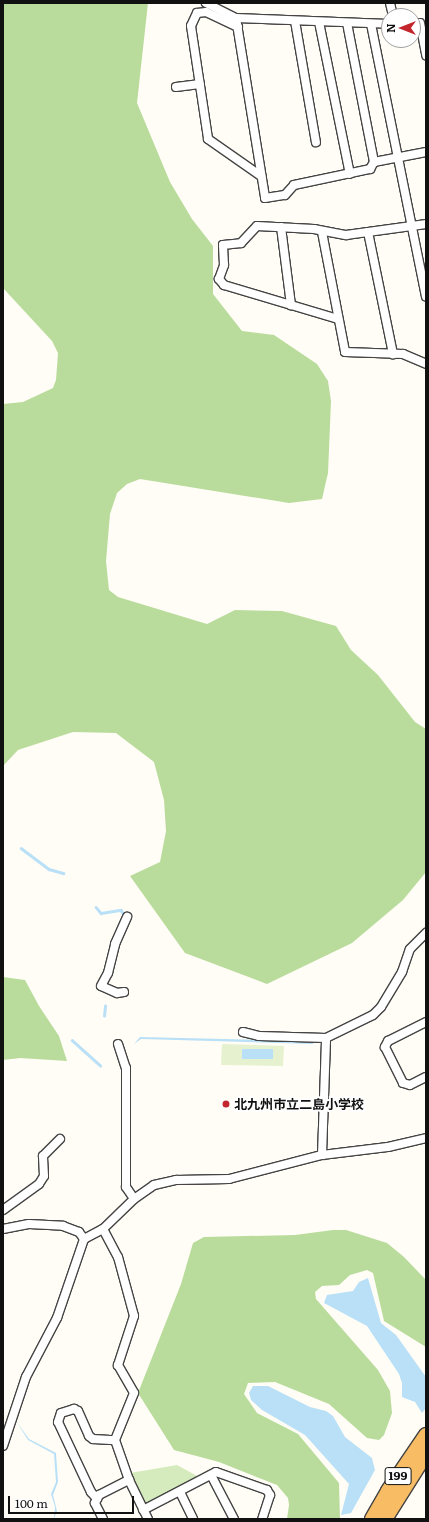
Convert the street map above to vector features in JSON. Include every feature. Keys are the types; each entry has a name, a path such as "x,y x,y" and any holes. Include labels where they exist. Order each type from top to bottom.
{"highway":[{"name":"199","path":"372,1519 388,1490 426,1435"},
{"name":"199","path":"384,1519 426,1454"}],"street":[{"path":"206,3 237,23 265,198 285,195 294,184 370,169 374,162 347,23"},
{"path":"261,176 208,139 191,26 197,13 206,12 237,23 295,21 381,24"},
{"path":"295,21 316,142"},
{"path":"319,22 350,174"},
{"path":"371,24 426,297"},
{"path":"421,28 426,55"},
{"path":"176,86 200,84"},
{"path":"374,162 426,152"},
{"path":"338,319 224,285 219,279 224,265 223,245 241,243 257,226 314,228 322,232 346,235 426,224"},
{"path":"281,227 291,305"},
{"path":"322,232 338,319 346,352 403,354 426,364"},
{"path":"368,232 392,354"},
{"path":"124,992 117,994 101,986 108,973 116,944 127,917"},
{"path":"243,1032 259,1036 326,1038 373,1015 381,1007 402,972 410,949 426,933"},
{"path":"426,1022 388,1041 385,1047 403,1083 410,1085 426,1077"},
{"path":"322,1155 326,1038"},
{"path":"118,1044 126,1068 126,1188 134,1199"},
{"path":"3,1446 26,1377 57,1318 84,1240 103,1229 134,1199 154,1185 176,1180 228,1180 322,1155 388,1147 426,1138"},
{"path":"3,1210 39,1184 44,1176 43,1156 60,1139"},
{"path":"3,1228 29,1224 63,1226 79,1232 84,1240"},
{"path":"103,1229 118,1257 134,1316 118,1365 134,1393 115,1440 129,1480 148,1519"},
{"path":"97,1499 91,1492 58,1422 61,1413 74,1409 78,1411 89,1436 94,1439 115,1440"},
{"path":"143,1510 216,1472 267,1490 270,1495 262,1519"},
{"path":"211,1475 234,1519"},
{"path":"103,1519 95,1503 97,1499 129,1480"},
{"path":"180,1492 193,1519"}],"green space":[{"path":"3,3 148,3 137,103 170,182 192,219 213,246 213,294 242,331 274,335 317,364 328,381 331,401 328,473 322,499 289,503 140,479 127,484 117,493 110,514 106,561 109,590 118,597 207,624 235,610 282,611 336,626 351,650 378,675 415,722 426,729 426,872 403,900 352,943 267,984 185,953 130,876 160,862 166,831 164,800 154,762 116,733 73,732 18,750 3,766 3,404 23,402 53,388 56,380 58,353 52,341 3,288"},
{"path":"3,977 25,980 39,1006 59,1036 67,1061 20,1058 3,1060"},
{"path":"222,1044 284,1046 283,1066 221,1065"},
{"path":"333,1230 346,1230 387,1243 404,1257 426,1280 426,1347 384,1321 373,1273 367,1270 350,1275 339,1285 322,1286 315,1292 316,1299 378,1370 390,1391 392,1413 384,1435 379,1440 367,1438 329,1404 275,1382 248,1383 244,1394 257,1413 298,1434 339,1483 340,1519 287,1519 289,1505 288,1498 277,1485 219,1462 174,1450 138,1393 181,1284 193,1243 204,1237 295,1235"},
{"path":"177,1465 199,1477 149,1503 144,1502 130,1473"}],"water":[{"path":"140,1037 313,1041 313,1044 141,1039 134,1044"},
{"path":"242,1049 273,1049 273,1059 242,1059"},
{"path":"368,1278 381,1323 396,1335 426,1377 426,1408 422,1413 415,1402 402,1397 402,1383 399,1374 367,1326 324,1303 327,1295 353,1291 359,1282"},
{"path":"253,1386 268,1386 310,1407 326,1411 333,1416 345,1437 372,1458 375,1470 351,1513 341,1515 349,1484 305,1435 262,1410 251,1400 249,1393"},
{"path":"16,1421 29,1439 56,1453 58,1482 53,1495 57,1511 54,1519 55,1507 51,1494 56,1482 54,1454 28,1440"}],"waterway":[{"path":"21,848 49,869 63,873"},
{"path":"96,907 101,913 121,910 125,916"},
{"path":"104,1016 105,1006"},
{"path":"72,1040 100,1065"}],"place":[{"name":"北九州市立二島小学校","path":"226,1104"}]}
